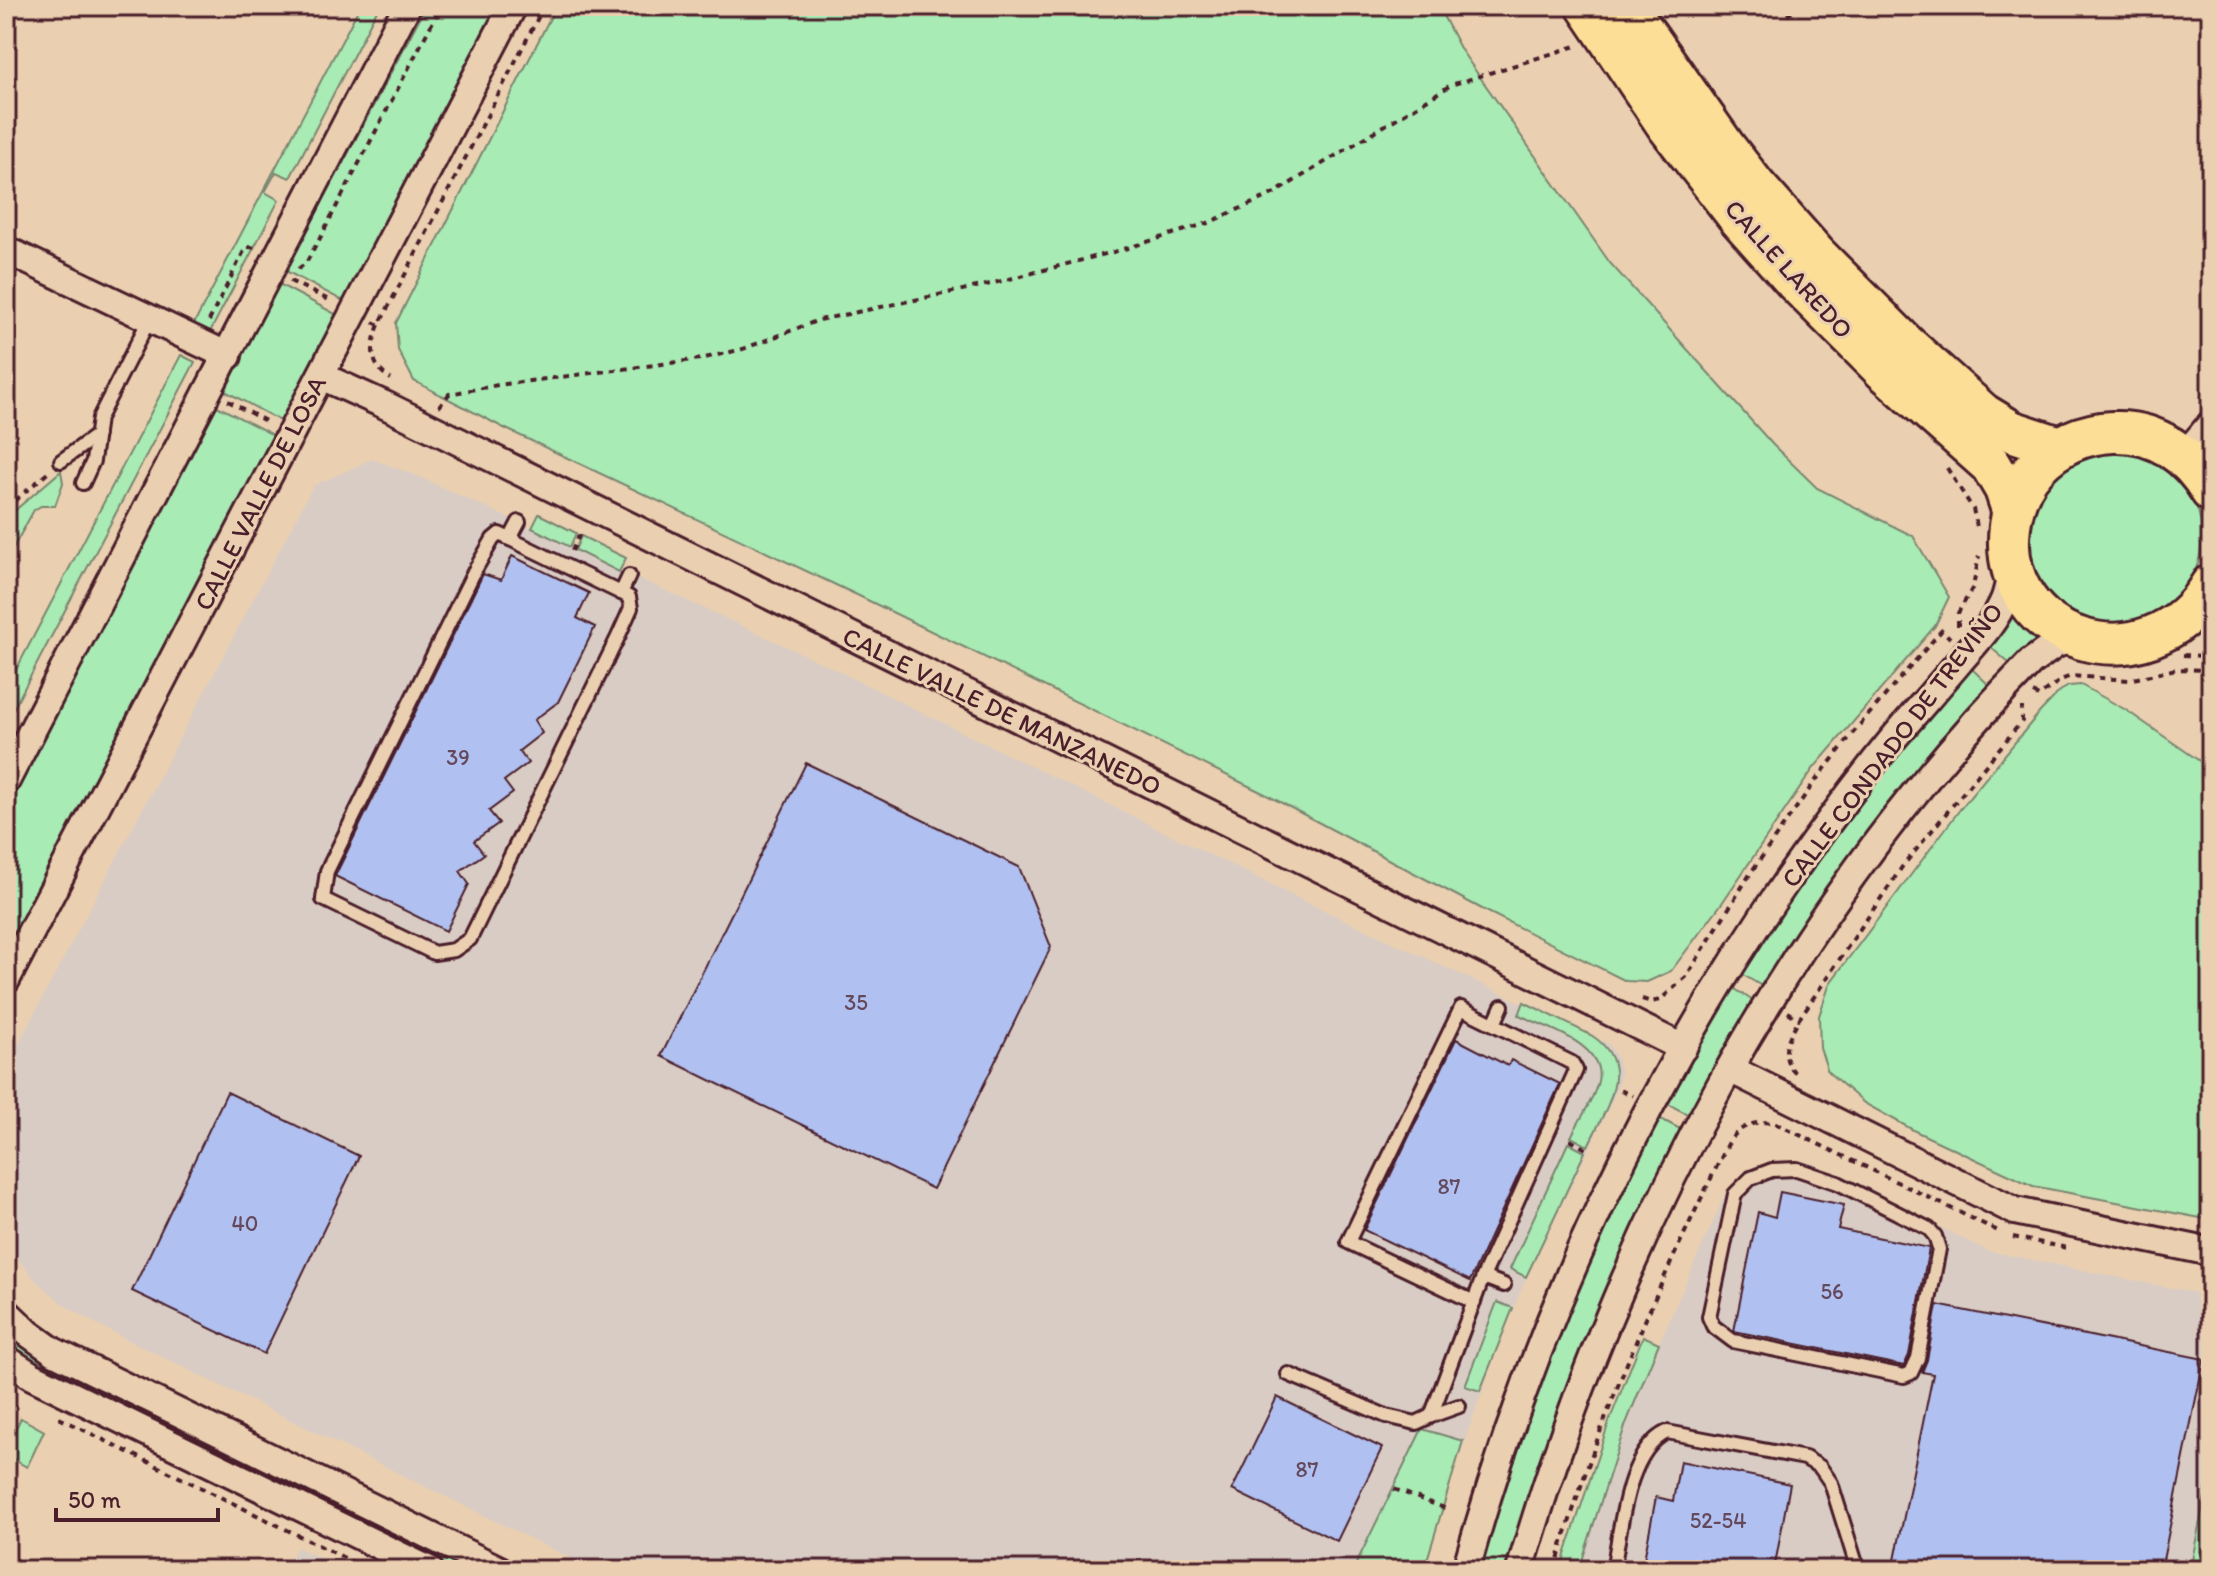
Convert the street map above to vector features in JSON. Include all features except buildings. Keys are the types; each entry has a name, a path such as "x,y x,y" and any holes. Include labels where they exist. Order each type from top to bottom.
{"main road":[{"name":"CALLE LAREDO","path":"1587,6 1667,125 1739,218 1795,281 1884,370 1991,465 2005,489 1993,520"},
{"name":"CALLE LAREDO","path":"1626,6 1732,156 1817,256 1905,344 1983,414 2011,431 2060,447"},
{"path":"2211,491 2201,474 2184,456 2145,435 2123,431 2080,437 2060,447 2030,474 1993,520 2008,540 1990,560 2054,626 2075,638 2099,644 2125,645 2172,629 2187,617 2211,585"},
{"path":"2172,629 2211,634"}],"street":[{"path":"6,781 407,6"},
{"name":"CALLE VALLE DE LOSA","path":"6,980 513,6"},
{"path":"6,250 228,356"},
{"name":"CALLE VALLE DE MANZANEDO","path":"321,376 1683,1048"},
{"path":"2184,456 2211,424"},
{"name":"CALLE CONDADO DE TREVIÑO","path":"1466,1570 1512,1420 1556,1308 1595,1218 1651,1105 1741,952 1841,804 1989,627 2005,599 1990,560"},
{"name":"CALLE CONDADO DE TREVIÑO","path":"1520,1570 1553,1463 1599,1340 1642,1240 1730,1069 1843,890 1911,800 2014,679 2045,650 2075,638"},
{"path":"1730,1069 1790,1116 2015,1211 2211,1252"},
{"path":"6,1312 53,1351 500,1570"},
{"path":"6,1359 22,1385 429,1570"}],"lane":[{"path":"83,483 93,461 99,418 150,318"},
{"path":"61,461 97,435"},
{"path":"510,539 519,522"},
{"path":"499,534 565,565 629,597 631,608 470,939 454,950 434,953 323,899 327,871 493,539 499,534"},
{"path":"621,593 629,576"},
{"path":"1494,1024 1502,1006"},
{"path":"1431,1416 1474,1302 1483,1277 1576,1070 1572,1063 1461,1008 1348,1242 1474,1302"},
{"path":"1797,1169 1815,1173 1910,1214 1935,1236 1939,1249 1918,1358 1911,1373 1904,1376 1733,1341 1713,1326 1709,1317 1735,1194 1751,1178 1772,1170 1797,1169"},
{"path":"1483,1277 1504,1285"},
{"path":"1288,1374 1386,1416 1416,1423 1459,1406"},
{"path":"1613,1570 1639,1461 1654,1438 1667,1432 1805,1458 1820,1467 1831,1483 1858,1570"}],"path":[{"path":"396,382 385,376 373,359 371,347 379,325 544,6"},
{"path":"1787,15 1807,6"},
{"path":"429,427 449,394 701,359 743,349 819,320 986,285 1121,250 1208,223 1273,194 1451,85 1576,46"},
{"path":"271,271 379,325"},
{"path":"6,508 61,461"},
{"path":"1943,464 1973,509 1980,541"},
{"path":"565,565 581,531"},
{"path":"1960,627 1956,619 1958,613 1990,560"},
{"path":"1950,638 1965,620"},
{"path":"2014,679 2039,696 2071,676 2129,680 2176,669 2211,670"},
{"path":"1790,1116 1808,1080 1794,1073 1784,1053 1799,1019"},
{"path":"1621,1090 1651,1105"},
{"path":"1555,1570 1581,1481 1615,1388 1665,1271 1728,1144 1740,1129 1790,1116 1994,1230 2028,1241 2070,1249"},
{"path":"1697,1129 1728,1144"},
{"path":"1570,1140 1590,1151"},
{"path":"6,1404 22,1385"},
{"path":"49,1413 369,1570"},
{"path":"1394,1489 1447,1509"}],"shaded area":[{"path":"372,459 420,477 822,663 1298,898 1609,1044 1617,1057 1621,1074 1616,1092 1524,1283 1495,1355 1419,1570 594,1570 100,1326 66,1306 37,1282 14,1254 6,1238 6,1067 313,486"},
{"path":"1785,1160 1811,1163 1988,1251 2211,1296 2211,1467 2190,1570 1579,1570 1625,1426 1726,1192 1744,1174"},
{"path":"297,1547 344,1570 285,1570"}],"green space":[{"path":"360,6 379,6 290,178 276,172 265,192 279,200 210,332 194,324"},
{"path":"426,6 501,6 347,303 286,271"},
{"path":"556,6 1438,6 1461,50 1610,263 1773,445 1817,488 1913,536 1949,597 1935,626 1813,769 1722,903 1671,971 1647,982 1626,981 1263,793 857,595 502,427 414,381 398,350 396,323"},
{"path":"279,284 339,316 284,423 225,391"},
{"path":"181,355 195,362 6,723 6,689"},
{"path":"217,406 277,437 6,954 6,808"},
{"path":"2115,450 2148,456 2177,475 2196,504 2202,537 2196,570 2177,599 2148,618 2115,624 2082,618 2053,599 2034,570 2028,537 2034,504 2053,475 2082,456"},
{"path":"61,471 63,483 55,506 41,506 34,510 6,561 6,518"},
{"path":"539,514 576,533 570,547 532,528"},
{"path":"581,536 626,558 619,572 575,550"},
{"path":"2012,610 2021,626 2038,639 2010,664 1989,646 2002,632"},
{"path":"1970,667 1991,687 1765,988 1740,973 1810,867 1877,778"},
{"path":"2081,685 2126,710 2211,769 2211,1220 2033,1186 1915,1131 1864,1103 1828,1072 1820,1048 1819,1016 1830,983 1961,808 2040,712 2060,691"},
{"path":"1732,987 1756,1003 1691,1116 1666,1103"},
{"path":"1524,1002 1591,1035 1605,1047 1613,1060 1614,1088 1588,1146 1571,1137 1593,1095 1598,1068 1583,1047 1558,1031 1519,1015"},
{"path":"1657,1117 1684,1131 1606,1291 1543,1457 1507,1570 1479,1570 1521,1430 1578,1283"},
{"path":"1568,1143 1585,1152 1526,1277 1510,1269"},
{"path":"1497,1302 1513,1308 1480,1391 1465,1386"},
{"path":"6,1328 57,1368 469,1570 453,1570 32,1362 6,1342"},
{"path":"1643,1336 1659,1343 1625,1426 1579,1570 1560,1570 1609,1422"},
{"path":"21,1418 44,1431 27,1467 6,1455 6,1447"},
{"path":"1422,1429 1463,1441 1424,1570 1353,1570"},
{"path":"2211,1467 2211,1570 2190,1570"}]}
